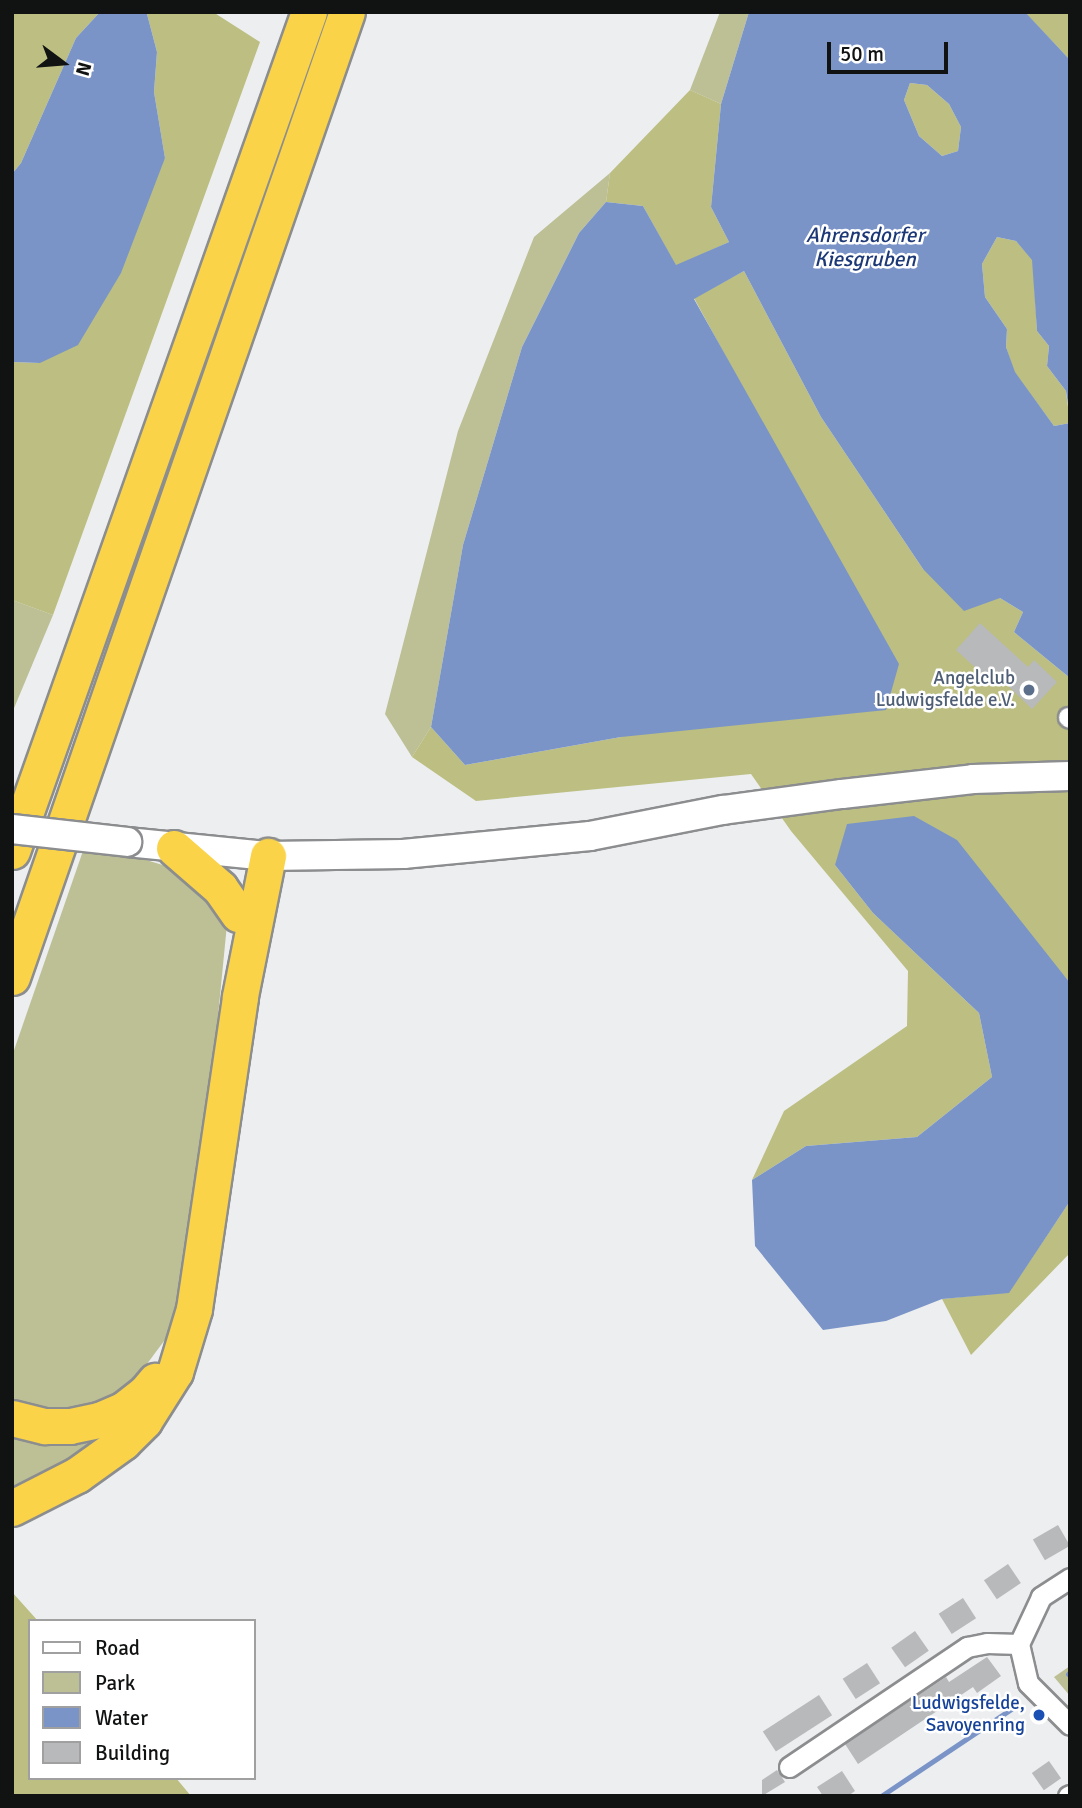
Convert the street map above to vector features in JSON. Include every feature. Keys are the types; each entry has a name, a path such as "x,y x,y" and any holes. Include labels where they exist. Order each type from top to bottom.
{"highway":[{"path":"12,851 309,12"},
{"path":"12,977 347,12"},
{"path":"174,848 220,888 238,914 241,933 240,996"},
{"path":"238,914 258,856"},
{"path":"12,1508 76,1475 123,1442 162,1396 175,1371 194,1309 258,856"},
{"path":"12,1418 45,1426 70,1426 99,1420 123,1410 145,1393 184,1341"}],"main road":[{"path":"12,829 258,856 403,854 577,837 723,810 842,794 974,779 1070,776"}],"street":[{"path":"1070,1578 1041,1597 1019,1644 1028,1683 1070,1725"},
{"path":"789,1766 967,1647 986,1643 1019,1644"}],"green space":[{"path":"12,12 100,12 76,38 21,163 12,174"},
{"path":"143,12 213,12 260,42 53,615 12,600 12,362 40,363 165,158 154,92 157,52 147,14"},
{"path":"720,12 749,12 721,104 690,90"},
{"path":"1025,12 1070,12 1070,60 1030,18"},
{"path":"910,83 927,85 949,104 961,127 958,151 942,156 919,136 904,100"},
{"path":"690,90 721,104 711,207 729,242 676,266 643,206 606,202 610,173"},
{"path":"610,173 606,202 579,233 522,347 463,545 431,727 412,757 385,714 458,431 534,237"},
{"path":"997,237 1016,241 1033,260 1037,331 1049,346 1047,366 1066,391 1070,423 1054,426 1014,372 1006,347 1007,329 985,297 982,264"},
{"path":"744,271 821,417 923,569 1000,598 1023,612 1014,632 1070,678 1070,983 1025,930 835,865 873,913 979,1013 992,1077 917,1137 806,1146 752,1180 784,1111 907,1026 908,971 791,831 751,774 476,801 412,757 431,727 465,765 621,737 784,464 694,298"},
{"path":"12,600 53,615 12,713"},
{"path":"84,848 123,853 189,873 228,914 214,1057 173,1329 120,1400 46,1413 12,1398 12,1056"},
{"path":"1070,1201 1070,1253 971,1355 942,1299 1009,1292"},
{"path":"131,1416 12,1500 12,1427"},
{"path":"12,1592 36,1619 28,1619 28,1780 178,1780 191,1796 12,1796"},
{"path":"1070,1666 1070,1696 1054,1677"}],"water":[{"path":"100,12 147,14 157,52 154,92 165,158 121,273 78,345 40,363 12,362 12,174 21,163 76,38"},
{"name":"Ahrensdorfer Kiesgruben","path":"749,12 1025,12 1070,60 1070,417 1066,391 1047,366 1049,346 1037,331 1032,260 1016,241 997,237 982,264 985,297 1007,329 1006,347 1015,372 1054,426 1070,423 1070,678 1014,632 1023,612 1000,598 964,611 923,569 821,417 744,271 694,299 899,664 886,710 621,737 465,765 431,727 463,545 522,347 579,233 606,202 643,206 676,265 729,242 711,207 721,104","holes":["910,83 927,85 949,104 961,127 958,151 942,156 919,136 904,100"]},
{"path":"914,816 957,840 1070,983 1070,1201 1009,1293 942,1299 886,1321 823,1330 755,1246 752,1180 806,1146 917,1137 992,1077 979,1013 873,913 835,865 847,824"}],"building":[{"path":"980,623 1028,667 1034,660 1057,682 1032,709 996,674 990,681 956,650"},
{"path":"1058,1525 1070,1546 1045,1560 1033,1540"},
{"path":"1008,1564 1021,1583 997,1599 984,1580"},
{"path":"963,1598 976,1618 952,1634 939,1614"},
{"path":"915,1631 929,1651 905,1667 891,1648"},
{"path":"987,1657 1001,1676 977,1693 973,1687 858,1764 845,1744 946,1677 949,1682"},
{"path":"867,1663 880,1683 856,1699 843,1679"},
{"path":"819,1695 832,1715 776,1752 763,1731"},
{"path":"1049,1761 1061,1778 1044,1790 1032,1773"},
{"path":"777,1770 785,1782 762,1796 762,1780"},
{"path":"842,1771 855,1791 848,1796 823,1796 817,1787"}],"waterway":[{"path":"881,1796 1017,1705"}],"place":[{"name":"Angelclub Ludwigsfelde e.V.","path":"1029,690"},
{"name":"Ludwigsfelde, Savoyenring","path":"1039,1715"}]}
